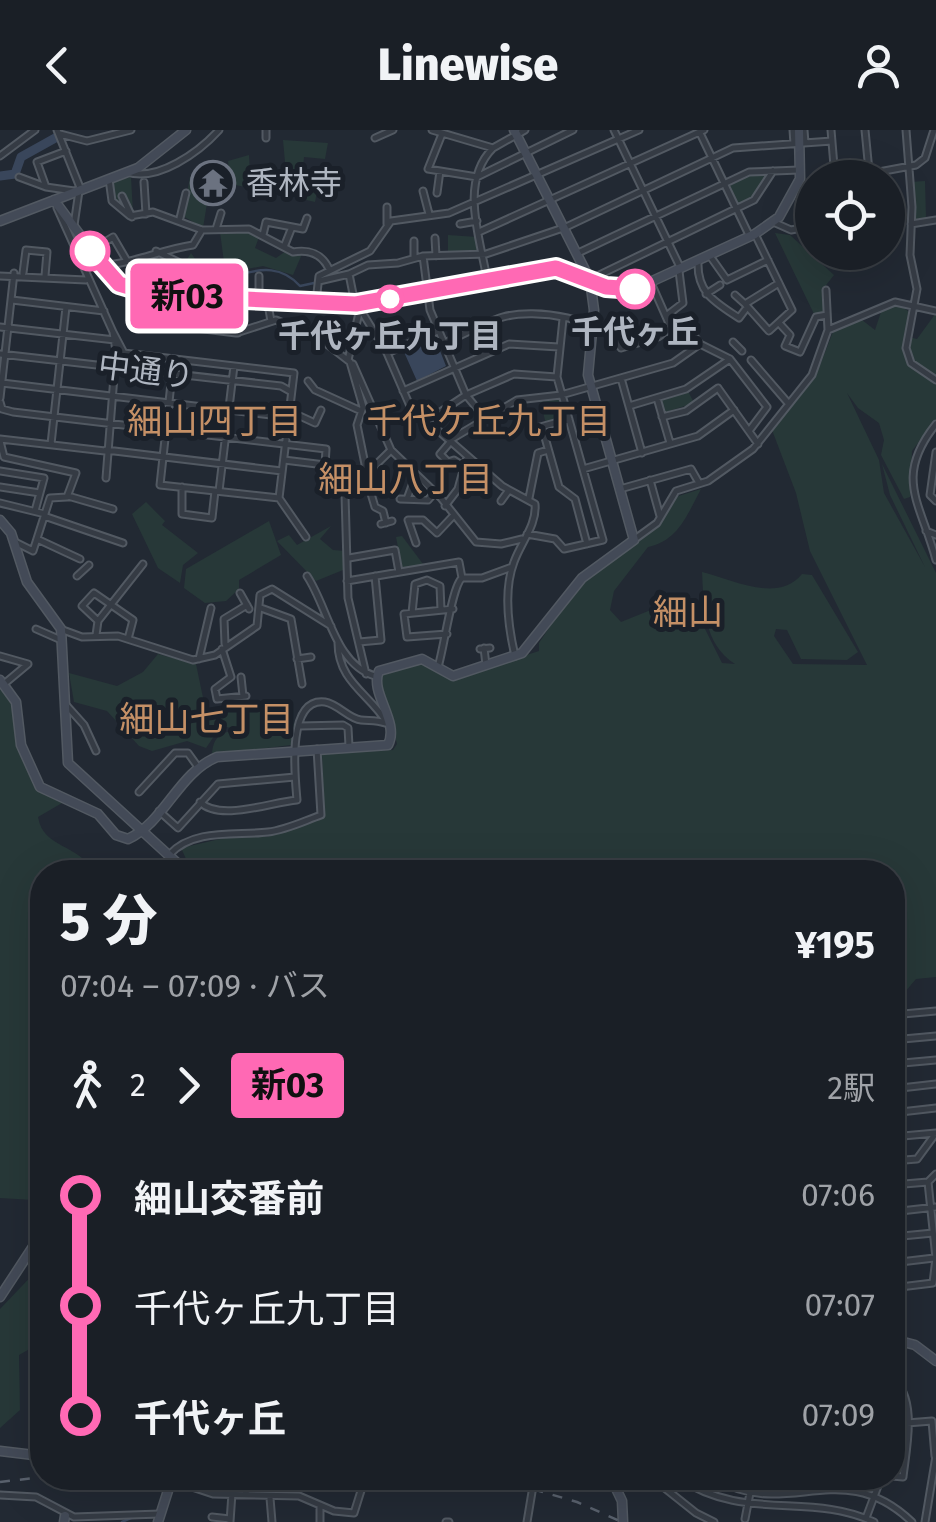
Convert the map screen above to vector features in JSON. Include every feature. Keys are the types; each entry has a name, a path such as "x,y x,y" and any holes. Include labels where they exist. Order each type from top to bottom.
{"street":[{"path":"14,130 18,141"},
{"path":"0,156 36,130"},
{"path":"58,132 87,141 131,130"},
{"path":"0,222 55,204 127,172 186,130"},
{"path":"127,172 151,173 168,166 219,130"},
{"path":"374,138 393,130"},
{"path":"432,130 493,148"},
{"path":"442,134 428,169 477,177 574,130"},
{"path":"614,130 680,270 683,303 666,316"},
{"path":"387,224 474,204 639,130"},
{"path":"798,130 801,160"},
{"path":"831,130 834,160"},
{"path":"865,130 868,160"},
{"path":"906,130 910,254 917,289 907,356 936,380"},
{"path":"906,167 925,158 934,130"},
{"path":"487,279 474,204 477,177 493,148 519,131 590,280 591,387 634,540"},
{"path":"479,232 701,131 736,209 768,260 792,310 770,331 735,295"},
{"path":"58,132 79,191 74,225"},
{"path":"318,282 368,265 423,256 483,255 564,228 734,148 832,141"},
{"path":"46,187 37,162 66,152"},
{"path":"576,254 749,172 795,170"},
{"path":"437,193 440,171"},
{"path":"590,280 758,197 773,171"},
{"path":"19,177 46,187 79,191"},
{"path":"109,179 112,201 132,217 180,218 202,230 249,229 284,248 316,254 329,270"},
{"path":"144,182 146,215"},
{"path":"55,204 100,265 134,291 358,307 556,268 621,290 652,285 774,222 795,190"},
{"path":"423,191 429,214"},
{"path":"180,218 186,193"},
{"path":"122,196 132,217"},
{"path":"55,204 124,353 294,372 279,498 306,537"},
{"path":"316,301 318,282 329,270 370,251 387,224 387,207"},
{"path":"216,229 220,214"},
{"path":"263,237 266,222 303,229 307,218"},
{"path":"911,224 936,220"},
{"path":"460,224 477,221"},
{"path":"774,222 795,229"},
{"path":"284,248 292,226"},
{"path":"100,265 118,268 156,252 192,245 202,230"},
{"path":"90,251 112,238 138,270 171,266 238,280 243,298 238,333"},
{"path":"435,238 436,256"},
{"path":"414,241 414,258"},
{"path":"23,274 26,250 47,252 45,276"},
{"path":"156,252 171,266 170,295"},
{"path":"423,256 438,331 466,395 484,416"},
{"path":"710,256 726,280 768,260"},
{"path":"698,262 698,280 706,294 739,318 745,307 779,283"},
{"path":"14,274 4,327 2,406 54,418 326,449 325,464 284,460"},
{"path":"0,276 23,274 88,280"},
{"path":"349,274 358,307 387,353 410,406 510,490 535,504 536,518 512,567 508,614 514,656"},
{"path":"259,276 270,320"},
{"path":"216,278 216,297"},
{"path":"444,343 512,316 592,322 621,348 658,338 672,328 652,285"},
{"path":"706,294 720,285"},
{"path":"370,675 414,659 453,676 514,656 531,646 582,578 660,517 676,491 699,484 758,444 812,374 828,330 826,290"},
{"path":"134,291 134,300 164,324 238,333 270,320 320,338 360,372 369,405 391,450 414,476 436,492 479,544 525,536 556,538 564,550 603,540 556,377 563,319"},
{"path":"11,300 104,310"},
{"path":"828,330 895,302 936,311"},
{"path":"51,444 66,306"},
{"path":"358,307 349,361 362,411 357,425 375,507 383,511 387,523"},
{"path":"779,323 790,335 785,346 800,352 816,316 827,315"},
{"path":"488,324 499,348"},
{"path":"4,327 115,340"},
{"path":"387,353 438,331"},
{"path":"106,478 105,451 115,368 113,332"},
{"path":"692,333 700,344 730,359 767,407 749,431"},
{"path":"733,342 742,351"},
{"path":"403,391 499,348 520,343 560,347"},
{"path":"445,506 458,488 466,463 448,462 440,454 451,440 484,416 517,400 562,396 673,363 700,344"},
{"name":"中通り","path":"2,354 290,391"},
{"path":"629,406 686,389 730,359"},
{"path":"750,360 788,404"},
{"path":"182,487 182,514 212,518 234,366"},
{"path":"172,374 160,485 279,498"},
{"path":"428,420 466,395 514,374 556,377"},
{"path":"621,378 642,452"},
{"path":"308,381 315,390 362,411"},
{"path":"2,384 288,414 314,423 321,410"},
{"path":"662,417 686,410 718,388 758,444"},
{"path":"657,398 670,444"},
{"path":"583,469 698,436 734,410"},
{"path":"533,430 568,419"},
{"path":"936,424 916,449 914,476 915,500 936,560"},
{"path":"542,427 558,487 575,498 588,544"},
{"path":"67,497 76,473 4,456 0,440 282,471"},
{"path":"0,656 28,664 2,682 16,702 22,744 44,790 94,812 123,839 141,831 198,767 230,754 388,745 388,723 358,642 347,581 349,558 342,506 349,491 391,450"},
{"path":"530,498 538,453 548,450"},
{"path":"936,452 930,495 936,501"},
{"path":"620,488 690,469 699,484"},
{"path":"0,471 44,478 35,510"},
{"path":"414,476 404,499 428,500 436,492"},
{"path":"650,480 660,517"},
{"path":"324,484 349,491"},
{"path":"0,487 40,493"},
{"path":"501,502 510,490"},
{"path":"0,538 33,551 50,498 67,497 113,509"},
{"path":"0,503 35,510 122,543"},
{"path":"416,542 408,520 423,520 437,532 454,516"},
{"path":"0,520 15,542 28,582 61,629 58,656 67,706 65,747 71,770 176,860"},
{"path":"926,531 936,536"},
{"path":"37,539 80,559"},
{"path":"349,558 396,550 400,572"},
{"path":"347,581 459,562 462,578 452,592 448,634 438,668"},
{"path":"96,636 98,621 143,564"},
{"path":"78,576 89,565"},
{"path":"462,578 482,578 512,567"},
{"path":"307,576 326,606 348,681 380,709 388,723"},
{"path":"358,642 381,640 375,576"},
{"path":"412,613 415,584 427,580 440,586 441,610"},
{"path":"61,629 128,639 178,658 198,660 258,626 260,595 272,588 331,626"},
{"path":"98,621 82,606 94,593 133,620 128,639"},
{"path":"240,594 248,607 224,619 223,648 231,678 215,689 217,699 245,696 241,677"},
{"path":"198,660 211,608"},
{"path":"261,608 292,619 302,684"},
{"path":"448,634 406,637 404,614 452,609"},
{"path":"36,629 61,640"},
{"path":"338,643 370,675"},
{"path":"485,648 486,666"},
{"path":"298,660 312,657"},
{"path":"200,802 207,809 224,811 297,800 294,750 300,726 305,710 324,702 359,720 388,723"},
{"path":"67,706 84,725 96,752"},
{"path":"300,726 348,728 349,747"},
{"path":"170,854 178,846 204,838 272,832 321,815 318,749"},
{"path":"139,792 174,753 188,753 198,767"},
{"path":"154,763 160,768"},
{"path":"159,811 178,828 200,802 225,782 295,777"},
{"path":"243,808 244,817"},
{"path":"905,1014 936,1010"},
{"path":"905,1039 936,1036"},
{"path":"905,1063 936,1060"},
{"path":"905,1088 936,1084"},
{"path":"905,1112 936,1108"},
{"path":"905,1137 936,1133 917,1159 905,1160"},
{"path":"905,1185 928,1182 936,1174"},
{"path":"905,1287 933,1284 934,1208 928,1182"},
{"path":"905,1211 934,1208"},
{"path":"905,1236 933,1233"},
{"path":"0,1297 30,1251"},
{"path":"905,1261 936,1258"},
{"path":"905,1343 936,1361"},
{"path":"905,1394 905,1436"},
{"path":"906,1422 932,1421 935,1456 924,1522"},
{"path":"0,1450 30,1454"},
{"path":"0,1495 36,1496 65,1519 159,1518 168,1490"},
{"path":"200,1490 270,1498 300,1496 320,1507 354,1513 361,1490"},
{"path":"527,1522 532,1490"},
{"path":"617,1490 624,1522"},
{"path":"667,1490 714,1522"},
{"path":"692,1490 704,1502"},
{"path":"743,1490 856,1490 876,1494 912,1522"},
{"path":"866,1518 877,1490"},
{"path":"212,1518 230,1521 232,1493"},
{"path":"745,1520 750,1493"},
{"path":"929,1496 936,1502"},
{"path":"270,1498 272,1522"},
{"path":"320,1507 320,1522"},
{"path":"736,1516 756,1520"},
{"path":"816,1517 866,1518 874,1522"}],"shaded area":[{"path":"283,140 328,143 325,159 304,157 302,177 319,183 315,202 270,191 272,172 286,173"},
{"path":"249,155 256,189 230,184 228,161"},
{"path":"768,173 754,199 737,206 728,184 750,174"},
{"path":"208,174 203,228 183,216 190,177"},
{"path":"131,177 133,213 121,198 132,214 114,201 112,182"},
{"path":"925,181 926,218 914,219 911,182"},
{"path":"244,231 259,237 255,248 276,258 286,251 302,254 293,275 263,266 216,275 184,264 191,253 198,263 224,262 220,232"},
{"path":"775,233 795,240 795,270 828,270 834,275 823,289 824,312 814,314"},
{"path":"448,235 477,237 479,251 448,252"},
{"path":"899,304 909,312 904,336 917,339 936,313 936,419 912,451 910,497 904,499 881,455 884,440 879,423 858,408 847,393 879,460 884,493 925,567 890,495 882,464 936,573 936,977 916,979 905,992 905,860 186,860 181,848 237,835 267,837 324,817 322,753 393,750 397,744 380,681 384,672 418,663 455,678 539,651 539,643 574,590 654,528 672,498 701,489 674,533 648,547 614,591 610,610 621,622 688,595 722,663 735,664 711,635 702,572 767,588 792,583 802,574 812,575 858,652 847,660 801,659 787,630 776,629 774,636 793,664 867,665 810,551 796,493 772,430 817,373 834,329 862,320 875,330 882,309"},
{"path":"688,391 694,403 663,413 661,399"},
{"path":"559,398 565,418 546,424 540,400"},
{"path":"146,502 165,521 162,525 198,553 183,565 180,583 158,568 132,514"},
{"path":"269,521 281,555 239,580 239,589 226,601 205,603 184,588 186,569"},
{"path":"331,526 320,539 333,550 345,551 343,570 316,581 277,541 289,535 297,545"},
{"path":"402,536 423,564 402,569 396,537"},
{"path":"158,654 196,664 206,712 244,708 276,714 277,728 296,723 291,745 212,755 219,736 238,729 221,726 206,748 187,741 152,751 139,746 107,711 74,702 69,673 117,686 143,672"},
{"path":"0,685 15,716 33,777 62,803 38,817 41,827 54,841 84,860 30,860 30,1200 0,1198"},
{"path":"30,1278 30,1349 19,1355 20,1410 0,1428 0,1309"}],"water":[{"path":"435,338 446,366 417,381 404,352 409,355 408,351"}],"waterway":[{"path":"0,176 15,174 21,157 57,137"},
{"path":"238,275 271,270 300,286 314,283"},
{"path":"122,1522 133,1517"}],"railway":[{"path":"0,1482 30,1478"},
{"path":"536,1490 577,1502 622,1522"}],"bus line":[{"name":"新03","path":"90,251 119,284 156,295 356,304 556,268 570,270 606,287 635,289"}],"place":[{"name":"香林寺","path":"213,183"},
{"name":"千代ヶ丘","path":"635,289"},
{"name":"千代ヶ丘九丁目","path":"390,299"}],"district":[{"name":"細山四丁目","path":"215,421"},
{"name":"千代ケ丘九丁目","path":"489,421"},
{"name":"細山八丁目","path":"406,479"},
{"name":"細山","path":"688,612"},
{"name":"細山七丁目","path":"207,719"}]}
